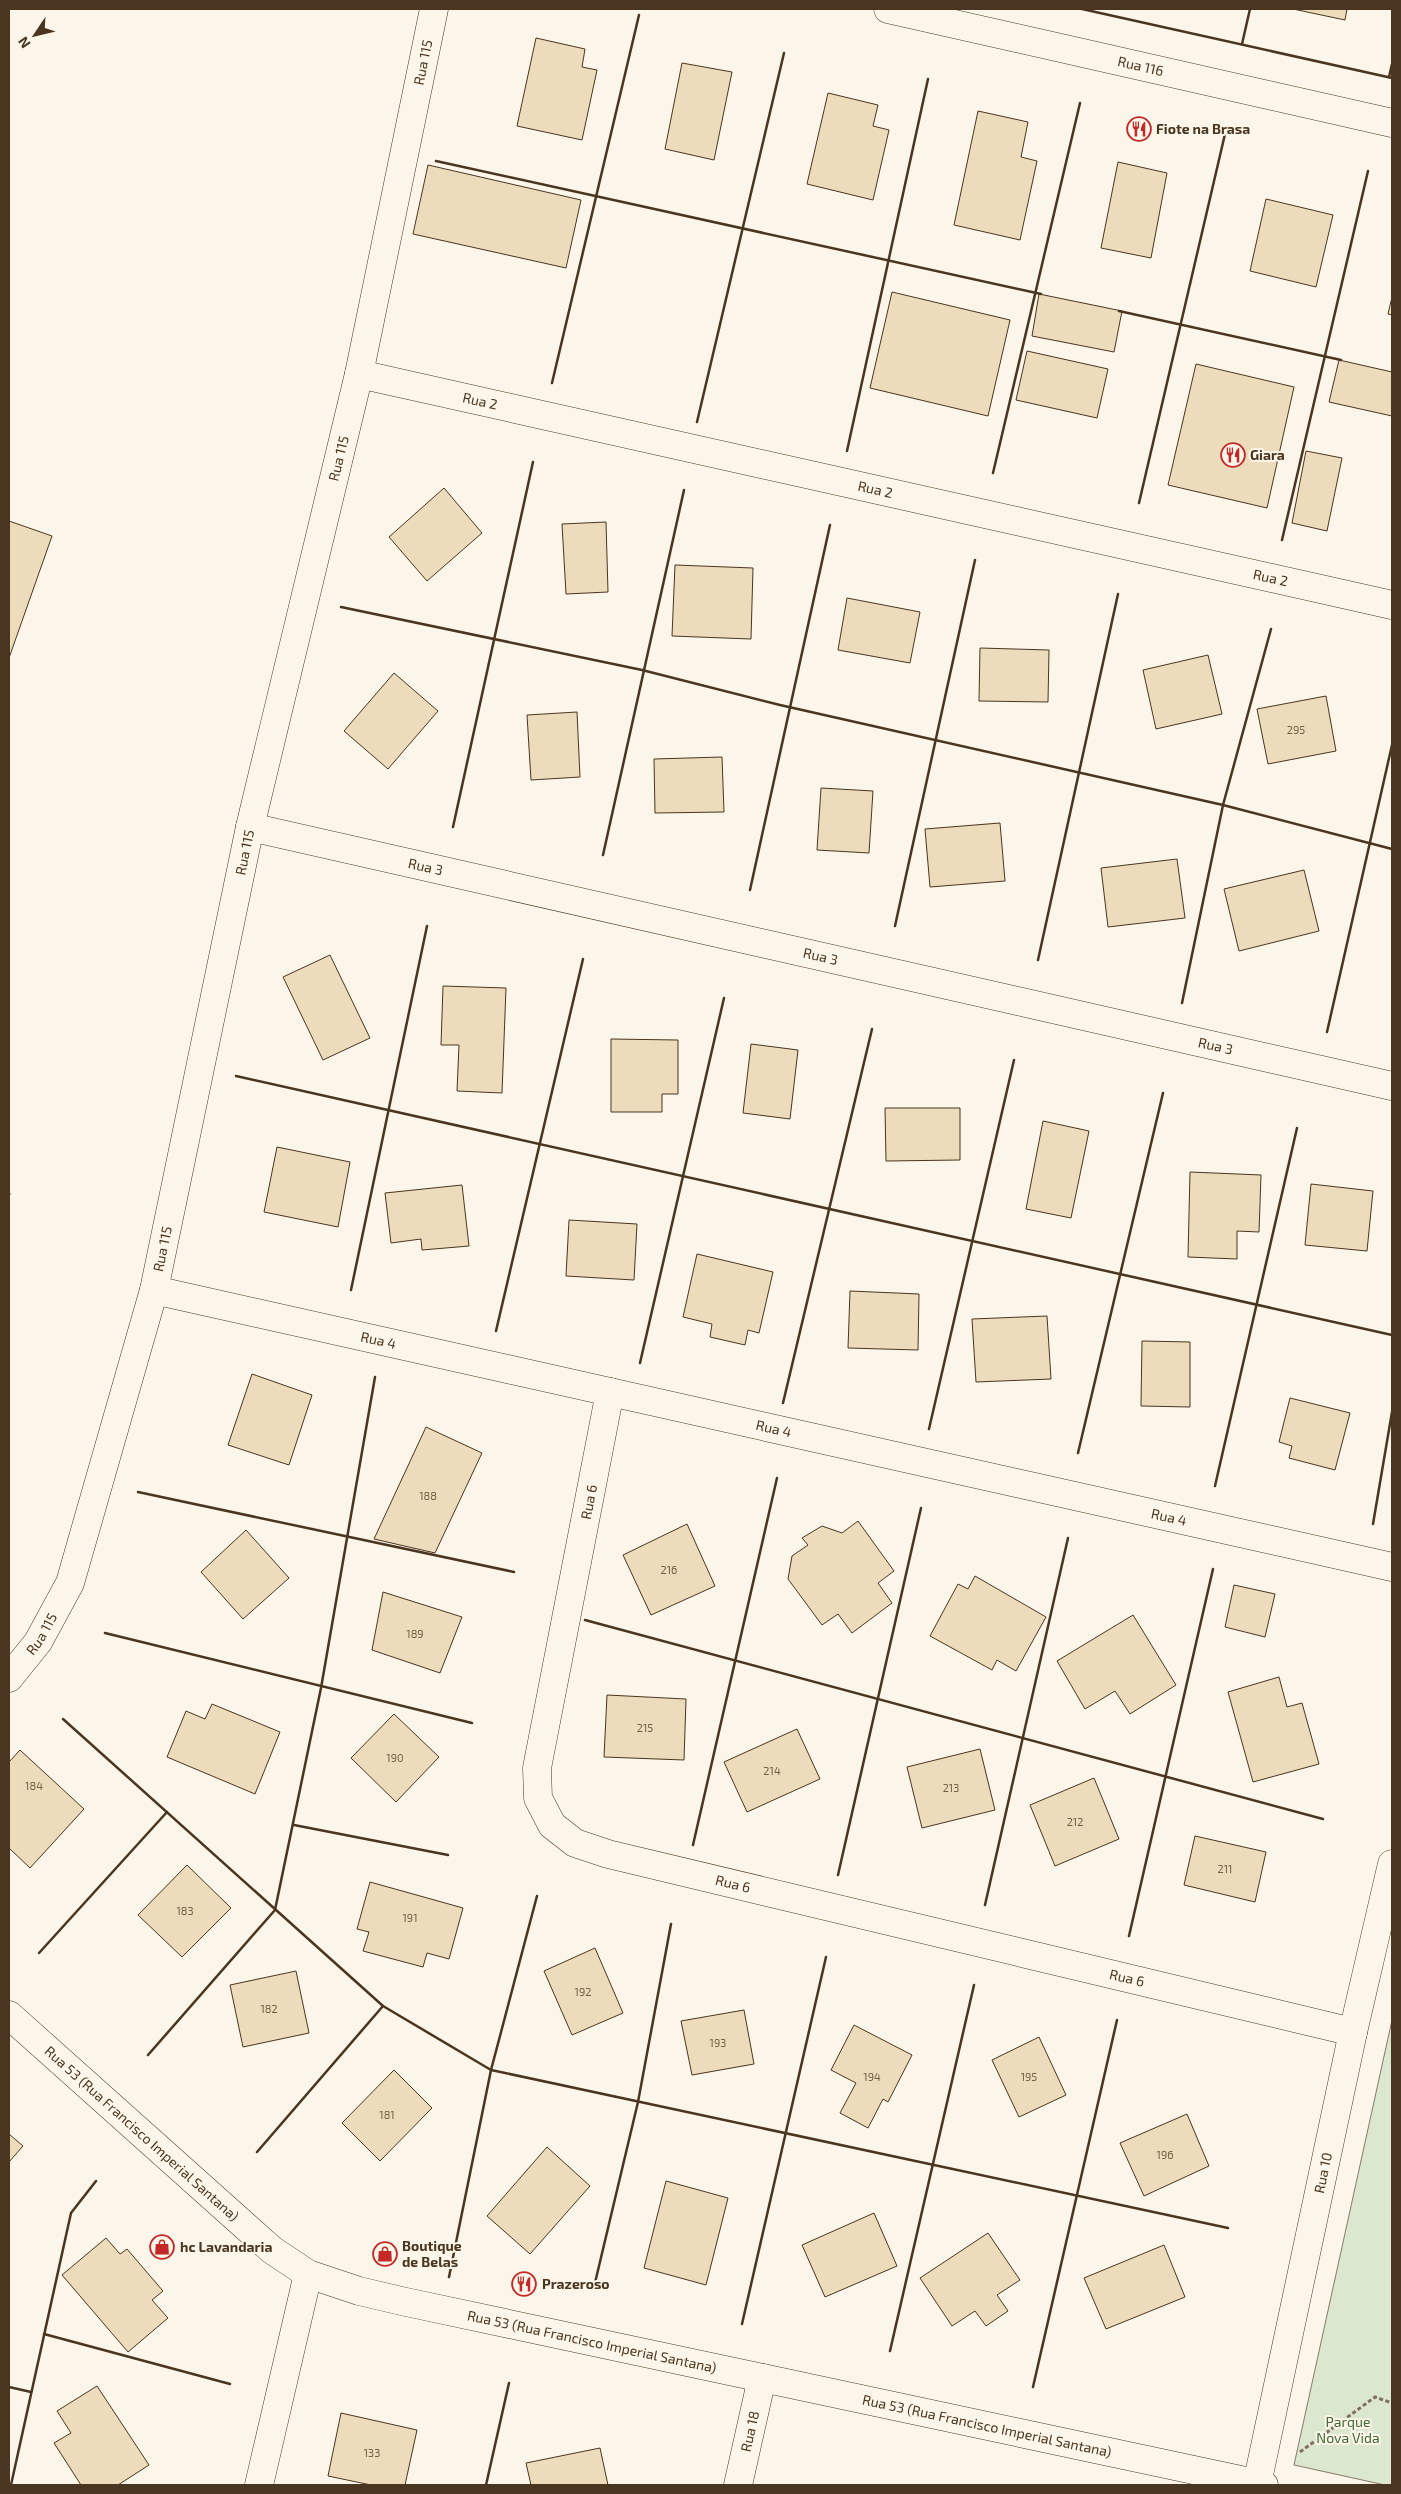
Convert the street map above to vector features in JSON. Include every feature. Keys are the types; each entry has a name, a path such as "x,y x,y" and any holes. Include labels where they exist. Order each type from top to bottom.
{"street":[{"name":"Rua 115","path":"9,1678 38,1642 70,1582 154,1290 250,827 358,374 434,9"},
{"name":"Rua 116","path":"888,9 1392,123"},
{"name":"Rua 2","path":"358,374 1392,605"},
{"name":"Rua 3","path":"250,827 1392,1086"},
{"name":"Rua 4","path":"154,1290 1392,1567"},
{"name":"Rua 6","path":"610,1392 537,1768 538,1798 552,1825 574,1844 608,1854 1353,2032"},
{"name":"Rua 10","path":"1261,2484 1353,2032 1392,1864"},
{"name":"Rua 53 (Rua Francisco Imperial Santana)","path":"9,2016 272,2250 308,2274 406,2302 1261,2484"},
{"path":"259,2485 308,2274"},
{"name":"Rua 18","path":"738,2485 762,2378"}],"path":[{"path":"1261,2484 1375,2397 1392,2403"}],"green space":[{"name":"Parque Nova Vida","path":"1392,2020 1392,2485 1385,2485 1294,2465"}],"building":[{"path":"1293,9 1347,9 1345,20"},
{"path":"536,38 585,49 582,67 597,70 582,140 517,126"},
{"path":"682,63 732,72 714,160 665,149"},
{"path":"828,93 878,105 873,126 889,130 873,200 807,184"},
{"path":"978,111 1028,122 1021,157 1037,161 1020,240 954,225"},
{"path":"1118,162 1167,173 1151,258 1101,248"},
{"path":"428,165 581,200 566,268 413,234"},
{"path":"1266,199 1333,215 1316,287 1250,271"},
{"path":"892,292 1010,320 988,416 870,388"},
{"path":"1039,294 1122,311 1114,352 1032,336"},
{"path":"1392,297 1392,315 1388,314"},
{"path":"1027,351 1108,369 1097,418 1016,400"},
{"path":"1339,360 1392,372 1392,416 1329,402"},
{"path":"1196,364 1294,387 1267,508 1168,485"},
{"path":"1306,451 1342,458 1327,531 1292,523"},
{"path":"444,488 482,533 427,581 389,537"},
{"path":"9,521 52,536 9,658"},
{"path":"606,522 608,592 566,594 562,524"},
{"path":"675,565 753,568 751,639 672,636"},
{"path":"847,598 920,612 910,663 838,650"},
{"path":"980,648 1049,650 1048,702 979,701"},
{"path":"1208,655 1222,714 1156,729 1143,670"},
{"path":"394,673 438,711 388,769 344,731"},
{"path":"1326,696 1336,751 1268,764 1257,709"},
{"path":"577,712 580,777 531,780 527,715"},
{"path":"722,757 724,812 655,813 654,759"},
{"path":"821,788 873,791 869,853 817,850"},
{"path":"1000,823 1005,881 930,887 925,829"},
{"path":"1177,859 1185,918 1108,927 1101,868"},
{"path":"1304,870 1319,931 1239,951 1224,889"},
{"path":"330,955 370,1038 323,1060 283,977"},
{"path":"443,986 506,988 502,1093 457,1091 459,1045 441,1045"},
{"path":"611,1039 678,1040 678,1094 662,1094 662,1112 611,1112"},
{"path":"751,1044 798,1050 790,1119 743,1113"},
{"path":"885,1108 960,1108 960,1160 886,1161"},
{"path":"1043,1121 1089,1131 1071,1218 1026,1209"},
{"path":"277,1147 350,1162 338,1227 264,1212"},
{"path":"1190,1172 1261,1175 1259,1232 1237,1231 1237,1259 1188,1257"},
{"path":"1311,1184 1373,1191 1367,1251 1305,1245"},
{"path":"462,1185 469,1246 422,1250 421,1239 391,1243 385,1193"},
{"path":"569,1220 637,1224 634,1280 566,1276"},
{"path":"697,1254 773,1272 759,1333 748,1330 745,1345 710,1337 712,1324 683,1317"},
{"path":"850,1291 919,1294 918,1350 848,1348"},
{"path":"1047,1316 1051,1379 976,1382 972,1319"},
{"path":"1142,1341 1190,1342 1190,1407 1141,1406"},
{"path":"252,1374 312,1395 289,1465 228,1445"},
{"path":"1290,1398 1350,1413 1335,1470 1289,1458 1292,1446 1279,1442"},
{"path":"426,1427 482,1453 435,1553 374,1539"},
{"path":"858,1521 894,1571 878,1583 892,1603 852,1633 838,1614 822,1625 788,1579 792,1556 808,1545 802,1538 822,1526 842,1533"},
{"path":"687,1524 715,1586 651,1615 623,1555"},
{"path":"246,1530 289,1578 243,1619 201,1572"},
{"path":"975,1576 1046,1617 1016,1671 997,1660 992,1670 930,1636 958,1584 968,1589"},
{"path":"1234,1585 1275,1594 1265,1637 1225,1627"},
{"path":"383,1592 462,1617 440,1673 372,1650"},
{"path":"1133,1615 1176,1685 1130,1714 1115,1691 1085,1709 1057,1661"},
{"path":"1279,1677 1287,1707 1302,1703 1319,1764 1253,1782 1228,1692"},
{"path":"607,1695 686,1699 684,1760 604,1757"},
{"path":"212,1704 280,1732 255,1794 167,1757 186,1711 205,1719"},
{"path":"394,1714 439,1757 396,1802 351,1758"},
{"path":"797,1729 820,1779 747,1812 724,1762"},
{"path":"980,1749 995,1810 922,1828 907,1767"},
{"path":"20,1750 84,1809 30,1868 9,1848 9,1762"},
{"path":"1094,1778 1119,1839 1055,1866 1030,1805"},
{"path":"1195,1836 1266,1852 1255,1902 1184,1885"},
{"path":"187,1865 231,1908 182,1957 138,1915"},
{"path":"370,1882 463,1908 449,1959 427,1953 423,1967 363,1951 369,1932 357,1929"},
{"path":"595,1948 623,2013 572,2035 544,1971"},
{"path":"296,1971 309,2033 243,2047 230,1985"},
{"path":"744,2010 754,2064 692,2075 681,2021"},
{"path":"854,2025 912,2055 888,2102 883,2099 868,2128 840,2113 856,2083 831,2070"},
{"path":"1039,2037 1066,2095 1019,2117 992,2060"},
{"path":"394,2070 432,2108 380,2161 342,2123"},
{"path":"1187,2114 1209,2166 1144,2196 1120,2143"},
{"path":"9,2134 23,2146 9,2162"},
{"path":"547,2147 590,2186 530,2254 487,2216"},
{"path":"666,2181 728,2198 706,2285 644,2268"},
{"path":"874,2213 897,2266 825,2297 802,2245"},
{"path":"988,2233 1020,2280 997,2295 1008,2311 986,2326 975,2311 952,2326 920,2278"},
{"path":"106,2238 120,2254 127,2249 163,2291 152,2300 168,2318 128,2352 62,2275"},
{"path":"1164,2245 1185,2297 1106,2329 1084,2278"},
{"path":"97,2386 149,2465 118,2485 81,2485 54,2443 71,2433 57,2411"},
{"path":"341,2413 417,2430 405,2485 371,2485 328,2476"},
{"path":"600,2448 608,2485 531,2485 526,2463"}],"wall":[{"path":"1082,9 1392,78"},
{"path":"1242,44 1250,9"},
{"path":"552,383 639,15"},
{"path":"697,422 784,53"},
{"path":"1389,77 1392,64"},
{"path":"847,451 928,79"},
{"path":"993,473 1080,103"},
{"path":"1139,503 1225,134"},
{"path":"436,161 1041,294"},
{"path":"1282,540 1368,171"},
{"path":"1119,311 1341,360"},
{"path":"453,827 533,462"},
{"path":"603,855 684,490"},
{"path":"750,890 830,525"},
{"path":"895,926 975,560"},
{"path":"1038,960 1118,594"},
{"path":"341,607 642,670 780,705 1223,805 1392,849"},
{"path":"1182,1003 1223,805 1271,629"},
{"path":"1327,1032 1392,745"},
{"path":"351,1290 427,926"},
{"path":"496,1331 583,959"},
{"path":"640,1363 724,998"},
{"path":"783,1403 872,1029"},
{"path":"929,1429 1014,1060"},
{"path":"236,1076 1392,1335"},
{"path":"1078,1453 1163,1093"},
{"path":"1215,1486 1297,1128"},
{"path":"148,2055 275,1910 321,1688 375,1377"},
{"path":"1373,1524 1392,1412"},
{"path":"693,1845 777,1478"},
{"path":"138,1492 514,1572"},
{"path":"838,1875 921,1508"},
{"path":"985,1905 1068,1538"},
{"path":"1129,1936 1213,1569"},
{"path":"585,1620 1323,1819"},
{"path":"105,1633 472,1723"},
{"path":"63,1719 383,2006 491,2070 1228,2228"},
{"path":"39,1953 167,1812"},
{"path":"294,1825 448,1855"},
{"path":"449,2277 491,2070 537,1896"},
{"path":"594,2287 638,2102 671,1924"},
{"path":"742,2324 826,1957"},
{"path":"890,2351 974,1985"},
{"path":"257,2152 383,2006"},
{"path":"1033,2387 1117,2020"},
{"path":"11,2485 71,2213 96,2181"},
{"path":"44,2334 230,2384"},
{"path":"486,2485 509,2383"},
{"path":"9,2387 31,2392"}],"place":[{"name":"Fiote na Brasa","path":"1139,129"},
{"name":"Giara","path":"1233,455"},
{"name":"hc Lavandaria","path":"162,2247"},
{"name":"Boutique de Belas","path":"385,2254"},
{"name":"Prazeroso","path":"524,2284"}]}
